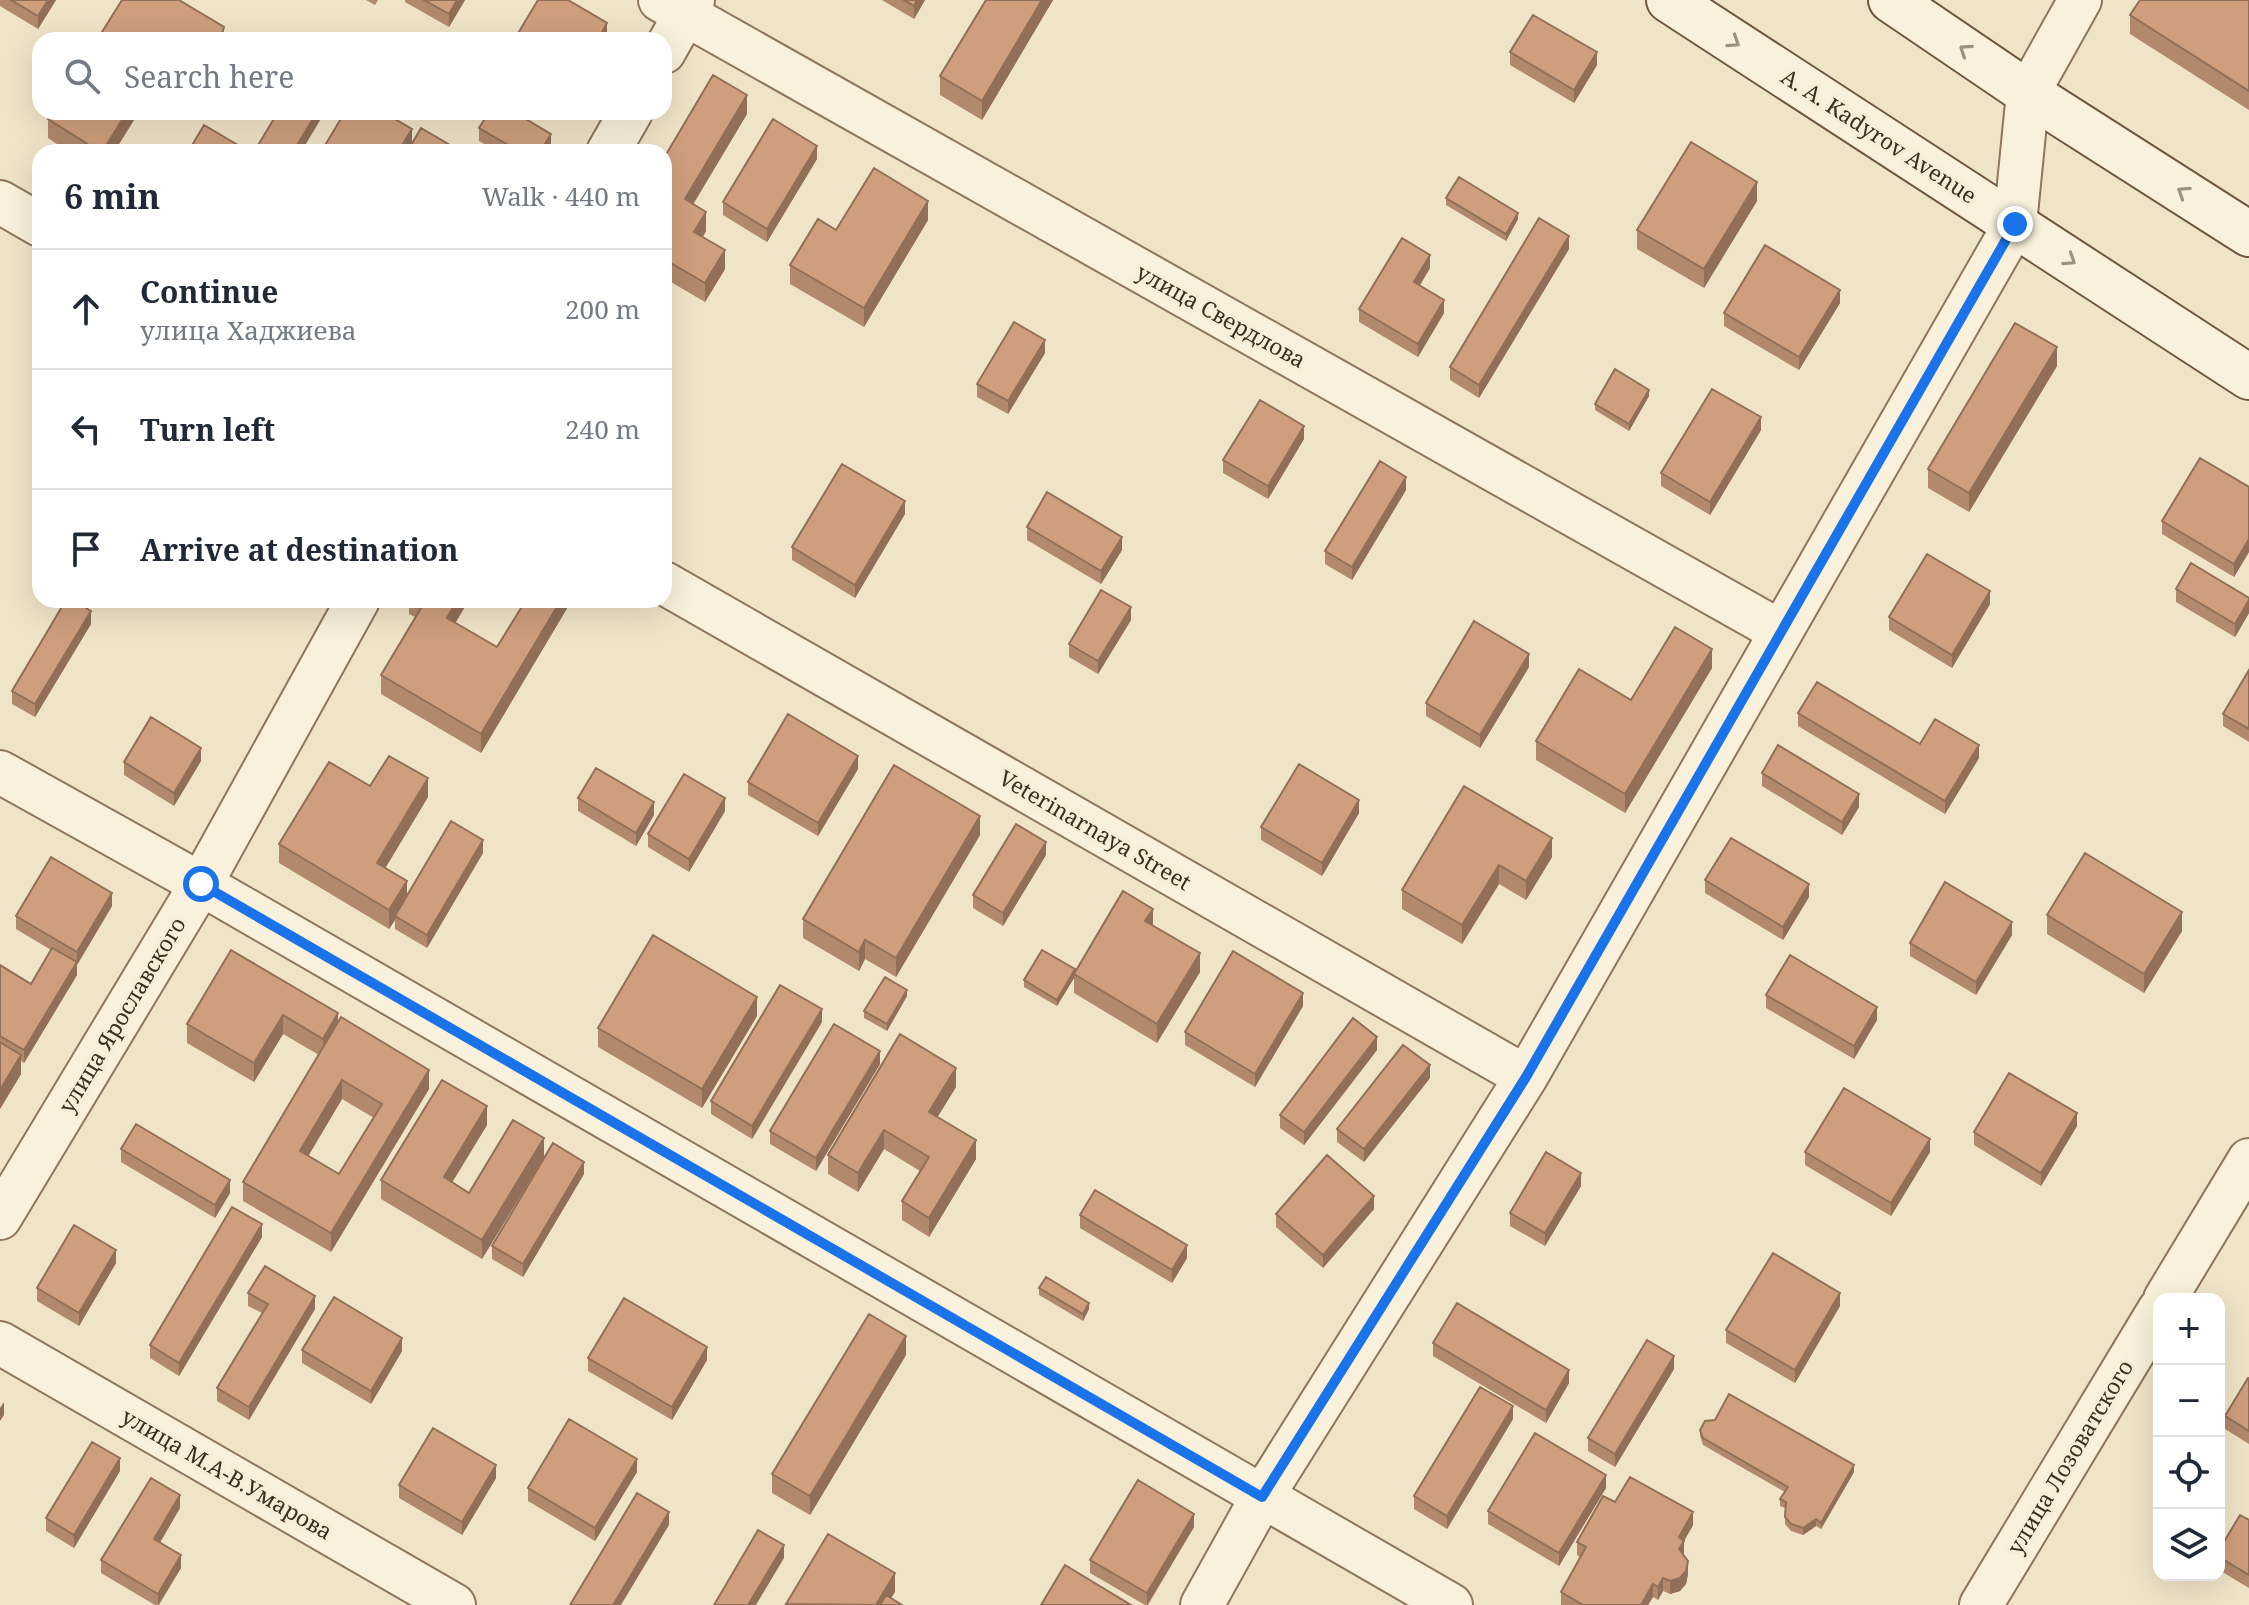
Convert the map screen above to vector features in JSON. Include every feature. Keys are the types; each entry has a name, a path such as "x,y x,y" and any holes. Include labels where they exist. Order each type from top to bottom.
{"street":[{"name":"A. A. Kadyrov Avenue","path":"1669,0 2249,377"},
{"path":"1891,0 2028,93 2249,234"},
{"path":"1202,1605 1262,1497 1526,1077 2015,224 2028,93 2080,0"},
{"path":"671,32 680,5"},
{"name":"улица Свердлова","path":"680,5 1781,632"},
{"path":"613,144 626,120"},
{"path":"0,202 32,220"},
{"name":"Veterinarnaya Street","path":"672,588 1526,1077"},
{"name":"улица Ярославского","path":"0,1218 201,884 354,608"},
{"path":"0,772 201,884 1451,1605"},
{"path":"2169,1293 2249,1160"},
{"name":"улица Лозоватского","path":"1981,1605 2153,1320"},
{"name":"улица М.А-В.Умарова","path":"0,1343 454,1605"}],"building":[{"path":"11,0 48,0 38,16"},
{"path":"122,0 179,0 224,27 222,32 102,32"},
{"path":"424,0 457,0 449,14"},
{"path":"538,0 568,0 607,23 602,32 519,32"},
{"path":"986,0 1042,0 982,101 940,76"},
{"path":"2140,0 2249,0 2249,91 2130,15"},
{"path":"1533,15 1597,52 1574,90 1510,52"},
{"path":"713,75 747,95 685,199 706,212 694,232 725,250 705,283 672,264 672,144"},
{"path":"773,119 817,146 767,229 723,202"},
{"path":"50,120 122,120 107,144 87,144"},
{"path":"273,120 312,120 298,144 259,144"},
{"path":"340,120 397,120 412,129 403,144 326,144"},
{"path":"484,120 527,120 551,134 545,144 506,144 479,128"},
{"path":"204,125 236,144 193,144"},
{"path":"421,128 448,144 412,144"},
{"path":"1691,142 1757,182 1704,269 1637,230"},
{"path":"874,168 928,201 864,308 790,265 818,219 836,230"},
{"path":"1459,177 1518,213 1506,234 1446,198"},
{"path":"1539,218 1569,236 1479,385 1450,367"},
{"path":"1402,238 1430,255 1414,282 1444,300 1418,344 1359,309"},
{"path":"1765,245 1840,290 1799,357 1724,313"},
{"path":"1014,322 1045,340 1008,401 977,384"},
{"path":"2015,323 2057,347 1969,493 1928,469"},
{"path":"1615,369 1649,390 1629,424 1595,404"},
{"path":"1712,389 1761,417 1710,502 1661,473"},
{"path":"1260,400 1304,426 1268,486 1223,460"},
{"path":"2200,458 2249,487 2249,539 2234,564 2162,521"},
{"path":"1380,461 1406,477 1352,567 1325,551"},
{"path":"842,464 905,501 855,585 792,547"},
{"path":"1047,492 1122,537 1101,571 1027,527"},
{"path":"1927,554 1990,591 1952,655 1889,617"},
{"path":"2191,563 2249,598 2235,624 2176,589"},
{"path":"1101,590 1131,607 1098,661 1069,644"},
{"path":"61,608 86,608 91,611 35,704 12,691"},
{"path":"421,608 453,608 447,618 497,647 521,608 556,608 481,734 381,675"},
{"path":"1474,621 1529,654 1480,735 1426,703"},
{"path":"1675,627 1712,649 1625,794 1536,741 1579,669 1631,700"},
{"path":"2249,670 2249,729 2223,714"},
{"path":"1817,682 1920,744 1935,719 1979,745 1945,801 1798,713"},
{"path":"788,714 858,756 818,823 748,782"},
{"path":"151,717 201,748 174,793 124,762"},
{"path":"1778,745 1859,794 1842,822 1762,773"},
{"path":"389,756 428,778 377,863 407,881 389,910 279,844 329,762 370,786"},
{"path":"1299,764 1359,800 1322,863 1261,827"},
{"path":"894,765 980,816 896,958 865,940 859,952 803,919"},
{"path":"596,768 654,802 636,833 578,798"},
{"path":"684,774 725,798 689,859 648,834"},
{"path":"1464,786 1552,838 1526,881 1499,865 1462,925 1402,890"},
{"path":"451,821 483,840 427,935 395,916"},
{"path":"1016,824 1046,842 1003,913 973,895"},
{"path":"1731,838 1809,884 1783,927 1705,880"},
{"path":"2085,853 2182,912 2144,974 2047,915"},
{"path":"51,857 112,893 77,952 16,916"},
{"path":"1945,882 2012,922 1976,982 1910,943"},
{"path":"1123,891 1153,909 1145,921 1200,953 1157,1024 1074,974"},
{"path":"653,935 757,997 702,1089 598,1028"},
{"path":"52,948 77,962 24,1050 0,1036 0,965 31,984"},
{"path":"231,950 338,1013 323,1039 283,1015 254,1063 187,1024"},
{"path":"1042,950 1075,969 1057,1000 1024,980"},
{"path":"1233,951 1303,993 1255,1074 1185,1032"},
{"path":"1790,955 1877,1007 1854,1046 1766,995"},
{"path":"885,977 907,990 887,1024 864,1011"},
{"path":"780,985 822,1009 752,1126 711,1101"},
{"path":"341,1017 429,1070 331,1233 243,1182","holes":["342,1080 382,1104 339,1174 300,1151"]},
{"path":"1353,1018 1377,1037 1304,1132 1280,1115"},
{"path":"834,1024 880,1051 816,1158 770,1131"},
{"path":"900,1034 956,1068 929,1112 976,1140 929,1218 902,1201 929,1157 884,1130 858,1173 828,1155"},
{"path":"0,1042 21,1055 0,1090"},
{"path":"1403,1045 1430,1065 1364,1149 1337,1129"},
{"path":"2009,1073 2077,1113 2041,1173 1974,1132"},
{"path":"442,1080 487,1106 444,1177 469,1193 513,1120 544,1138 482,1240 381,1180"},
{"path":"1844,1088 1930,1139 1891,1203 1805,1152"},
{"path":"136,1124 230,1180 215,1205 121,1149"},
{"path":"553,1143 584,1162 523,1264 492,1246"},
{"path":"1546,1152 1581,1173 1545,1233 1510,1213"},
{"path":"1327,1155 1374,1196 1323,1255 1276,1214"},
{"path":"1095,1190 1187,1245 1172,1270 1080,1215"},
{"path":"232,1207 262,1224 179,1363 150,1345"},
{"path":"74,1225 116,1250 79,1313 37,1288"},
{"path":"1773,1253 1840,1293 1795,1370 1726,1330"},
{"path":"265,1266 315,1296 249,1407 217,1388 268,1304 248,1293"},
{"path":"1046,1277 1089,1303 1083,1314 1039,1288"},
{"path":"334,1297 402,1338 371,1391 302,1350"},
{"path":"624,1298 707,1347 672,1407 588,1358"},
{"path":"1457,1303 1569,1370 1546,1410 1433,1343"},
{"path":"869,1314 906,1336 810,1496 772,1474"},
{"path":"1647,1340 1674,1356 1615,1454 1588,1438"},
{"path":"2248,1378 2249,1378 2249,1431 2225,1416"},
{"path":"1480,1387 1513,1406 1447,1516 1414,1496"},
{"path":"1729,1394 1854,1465 1821,1523 1816,1519 1803,1528 1791,1524 1785,1517 1786,1502 1780,1499 1788,1487 1703,1438 1700,1430 1705,1421 1715,1420"},
{"path":"569,1419 637,1459 595,1528 528,1488"},
{"path":"433,1428 496,1465 462,1522 399,1485"},
{"path":"1535,1433 1606,1475 1559,1553 1488,1511"},
{"path":"92,1442 120,1458 74,1535 46,1518"},
{"path":"1630,1477 1693,1512 1679,1537 1684,1541 1679,1549 1688,1561 1686,1571 1680,1578 1670,1581 1663,1578 1658,1587 1653,1584 1641,1605 1583,1605 1561,1592 1586,1547 1577,1542 1603,1496 1615,1502"},
{"path":"151,1478 180,1495 154,1539 181,1555 158,1594 101,1560"},
{"path":"1138,1480 1194,1514 1147,1593 1090,1560"},
{"path":"637,1493 669,1512 613,1605 570,1605"},
{"path":"2240,1515 2249,1520 2249,1575 2225,1561 2225,1540"},
{"path":"758,1530 784,1545 748,1605 714,1605"},
{"path":"828,1534 895,1573 876,1605 786,1604"},
{"path":"1065,1565 1131,1605 1041,1605"},
{"path":"886,1595 902,1605 880,1605"}],"route":[{"path":"201,884 1262,1497 1526,1077 2015,224"}]}
